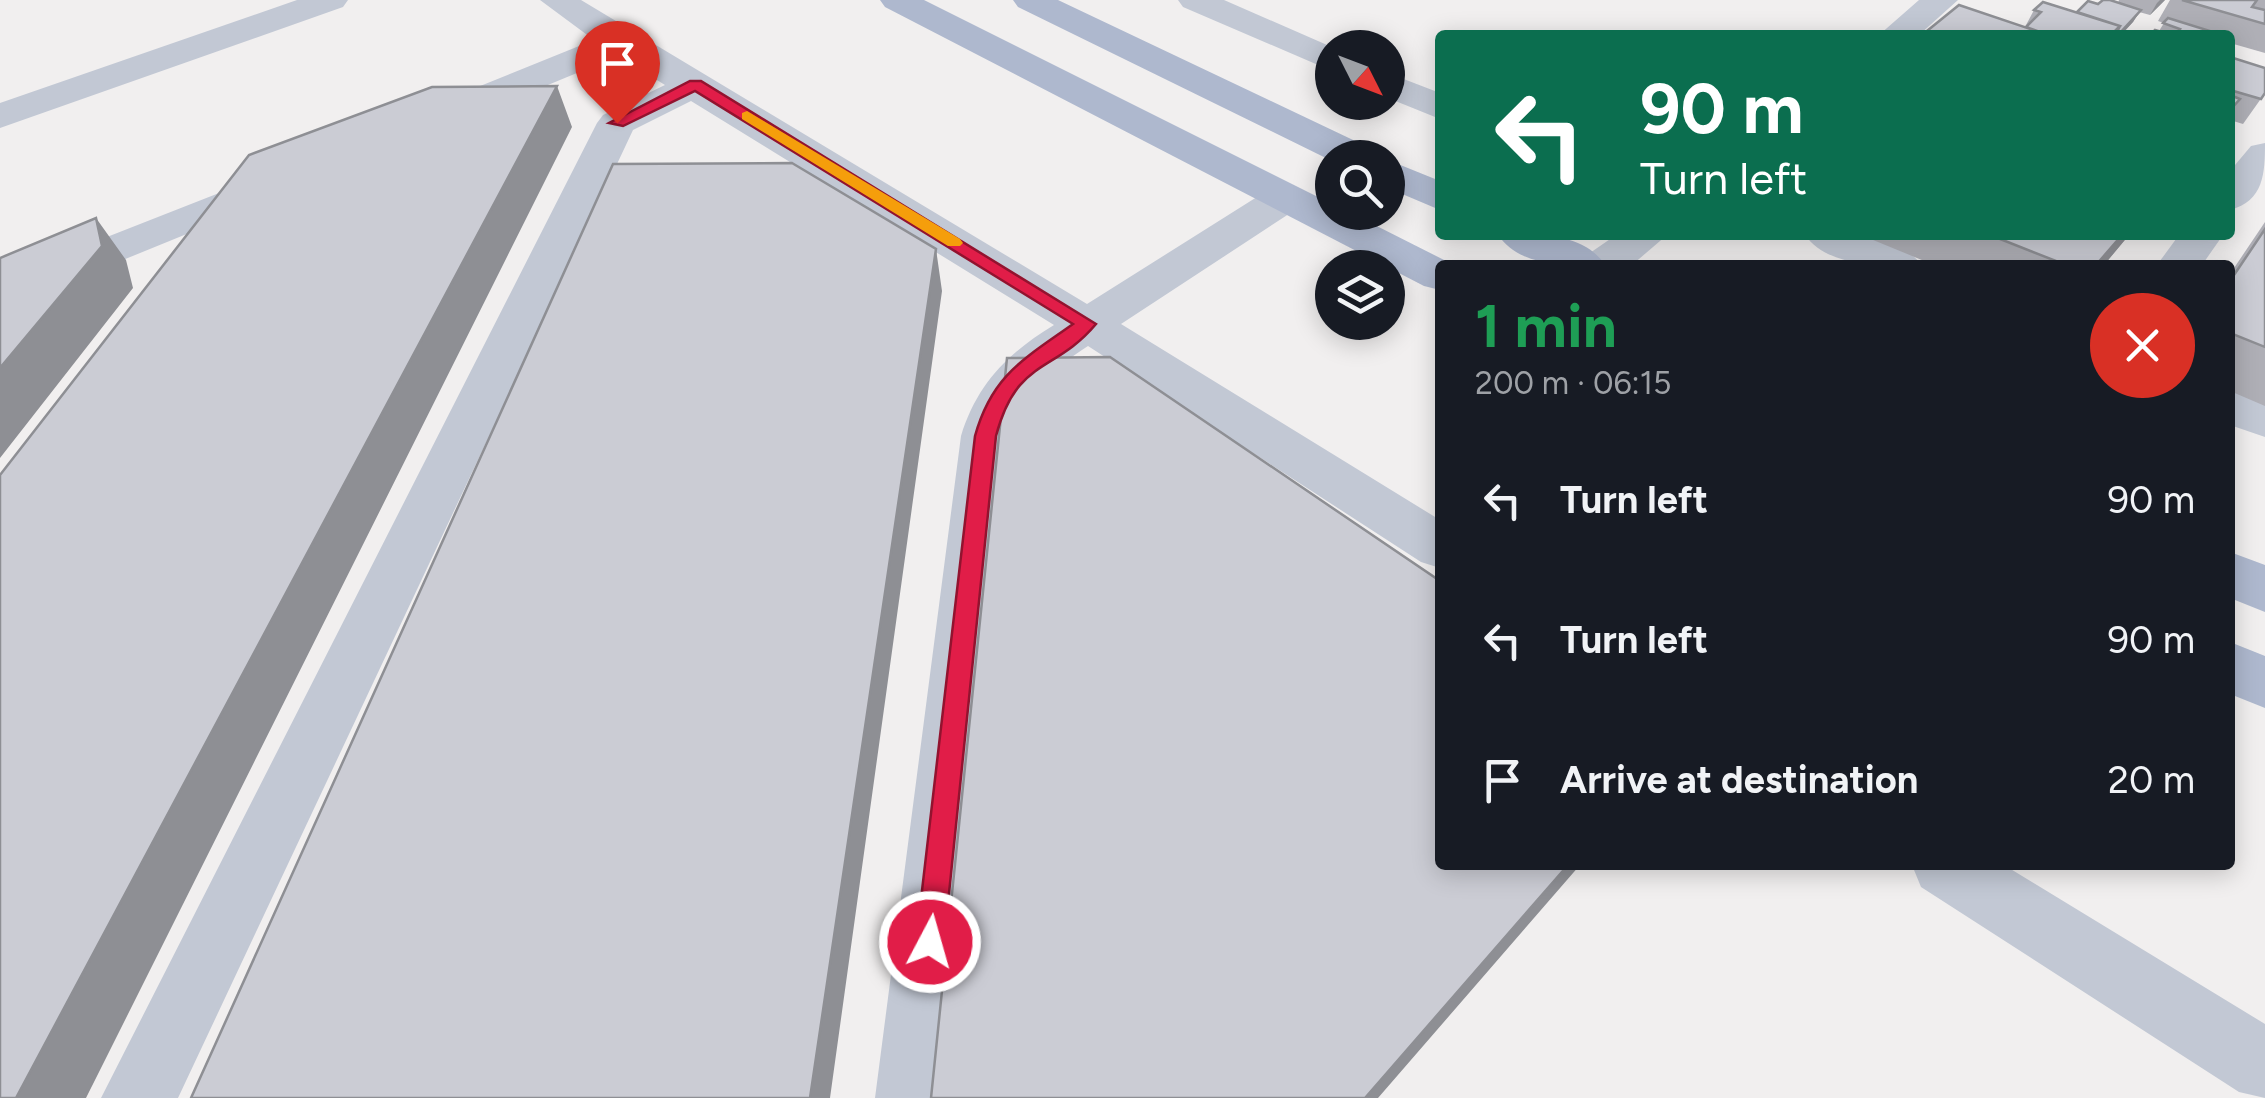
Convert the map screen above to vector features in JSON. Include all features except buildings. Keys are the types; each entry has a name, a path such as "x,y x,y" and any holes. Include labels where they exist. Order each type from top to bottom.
{"main road":[{"path":"897,0 1435,274"},
{"path":"1030,0 1321,140"},
{"path":"1405,180 1435,195"},
{"path":"1530,240 1572,260"},
{"path":"2235,575 2265,590"},
{"path":"2235,668 2265,683"}],"street":[{"path":"0,116 331,0"},
{"path":"557,0 1086,324 1435,544"},
{"path":"1195,0 1315,53"},
{"path":"1909,30 1941,0"},
{"path":"402,131 621,42"},
{"path":"139,1098 617,123 696,84"},
{"path":"1405,92 1435,105"},
{"path":"0,296 312,168"},
{"path":"913,1098 986,436 995,403 1016,374 1086,324 1284,199"},
{"path":"174,268 220,206"},
{"path":"1610,260 1638,240"},
{"path":"1839,240 1887,260"},
{"path":"2183,260 2198,240"},
{"path":"2235,407 2265,420"},
{"path":"1954,870 2265,1066"}],"slow traffic":[{"path":"747,116 954,243"}],"route":[{"path":"617,123 696,84 1086,324 1016,374 995,403 986,436 930,942"}]}
